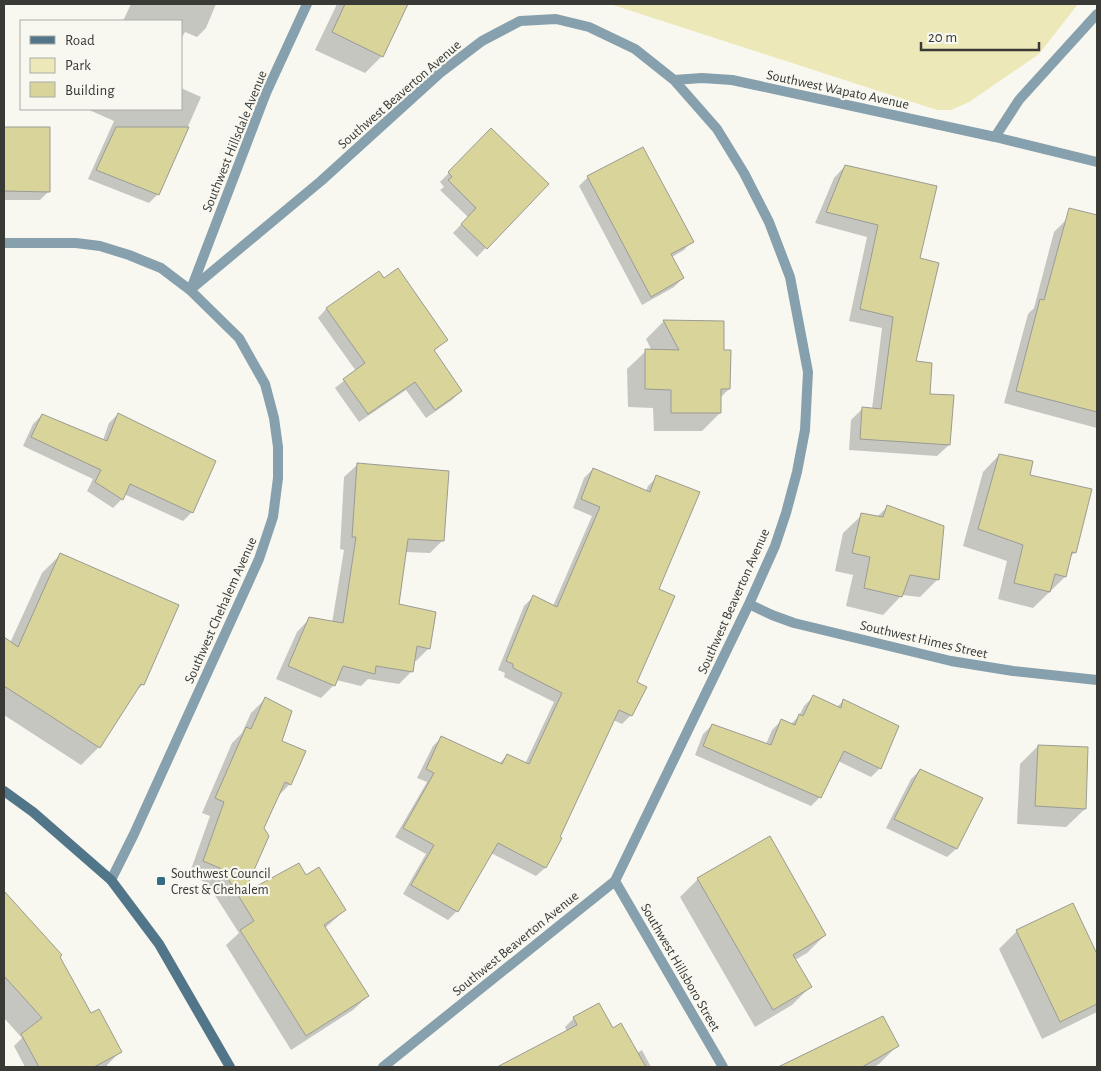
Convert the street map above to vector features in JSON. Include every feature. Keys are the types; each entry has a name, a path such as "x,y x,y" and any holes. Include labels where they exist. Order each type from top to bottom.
{"street":[{"name":"Southwest Hillsdale Avenue","path":"190,290 266,93 306,4"},
{"path":"995,137 1019,100 1097,14"},
{"name":"Southwest Beaverton Avenue","path":"190,290 321,181 440,73 482,41 520,20 556,20 589,27 636,49 674,80 717,129 744,173 769,222 790,277 808,372 805,430 797,472 775,546 749,604 615,881 383,1067"},
{"name":"Southwest Wapato Avenue","path":"674,80 702,78 732,80 995,137 1097,162"},
{"name":"Southwest Chehalem Avenue","path":"4,243 76,243 100,246 161,268 190,290 239,338 264,384 274,418 278,447 277,487 273,517 260,559 111,880"},
{"name":"Southwest Himes Street","path":"749,604 794,623 951,661 1004,670 1097,680"},
{"path":"4,792 33,812 111,880 159,944 230,1067"},
{"name":"Southwest Hillsboro Street","path":"615,881 723,1067"}],"green space":[{"path":"610,4 1078,4 1039,54 969,102 951,110 937,110"}],"building":[{"path":"345,4 408,4 383,57 332,32"},
{"path":"4,127 50,127 50,192 4,191"},
{"path":"116,127 189,127 159,195 96,170"},
{"path":"491,128 549,184 487,249 461,224 476,208 448,180 452,177 448,172"},
{"path":"643,147 694,242 671,254 684,278 651,297 587,176"},
{"path":"845,165 937,186 920,258 939,263 916,361 932,363 930,394 954,395 950,445 860,439 862,407 881,409 893,317 860,309 878,225 826,212"},
{"path":"1069,208 1097,215 1097,412 1016,391 1040,299 1044,300"},
{"path":"398,268 448,340 434,350 462,391 435,410 415,382 368,414 343,379 365,363 326,308 379,271 384,278"},
{"path":"663,320 724,321 724,350 731,350 730,389 721,389 721,413 671,413 671,390 645,389 645,349 679,350"},
{"path":"118,413 216,461 193,513 130,484 123,500 95,482 101,470 31,437 42,414 107,441"},
{"path":"999,454 1033,461 1030,475 1092,489 1076,553 1072,552 1066,577 1055,574 1050,592 1014,583 1023,545 978,529"},
{"path":"357,463 449,471 444,541 408,539 399,604 436,612 430,649 417,646 413,672 376,666 375,674 343,666 335,686 288,666 309,617 343,623 356,537 352,537"},
{"path":"593,468 650,492 656,475 700,492 659,589 675,596 637,682 647,687 632,716 619,710 560,837 562,838 546,868 498,843 458,912 411,885 434,845 403,828 434,773 426,769 441,736 502,764 507,754 529,764 562,693 513,668 513,664 506,661 533,595 557,607 600,507 581,499"},
{"path":"887,505 944,526 939,580 910,575 902,597 864,588 870,557 852,553 861,513 883,517"},
{"path":"60,553 179,605 144,685 141,684 100,748 4,686 4,637 18,647"},
{"path":"813,695 841,708 843,699 899,726 881,769 844,751 821,798 703,746 712,724 771,745 781,719 795,725 799,714 803,716"},
{"path":"265,697 292,711 282,741 306,751 291,785 285,782 264,828 269,836 244,893 299,863 306,875 319,867 346,910 324,925 369,996 306,1036 240,930 254,921 222,869 203,861 224,802 215,798 246,727 251,729"},
{"path":"1038,745 1088,747 1086,809 1035,806"},
{"path":"920,769 983,798 957,849 894,819"},
{"path":"770,836 826,935 793,955 812,987 773,1010 697,878"},
{"path":"4,891 62,955 60,957 91,1013 99,1009 122,1052 94,1067 39,1067 21,1034 42,1018 4,976"},
{"path":"1073,903 1097,954 1097,1004 1060,1022 1016,930"},
{"path":"599,1003 613,1028 621,1023 646,1067 497,1067 577,1025 573,1017"},
{"path":"883,1016 899,1046 862,1067 778,1067"}],"place":[{"name":"Southwest Council Crest & Chehalem","path":"161,881"}]}
